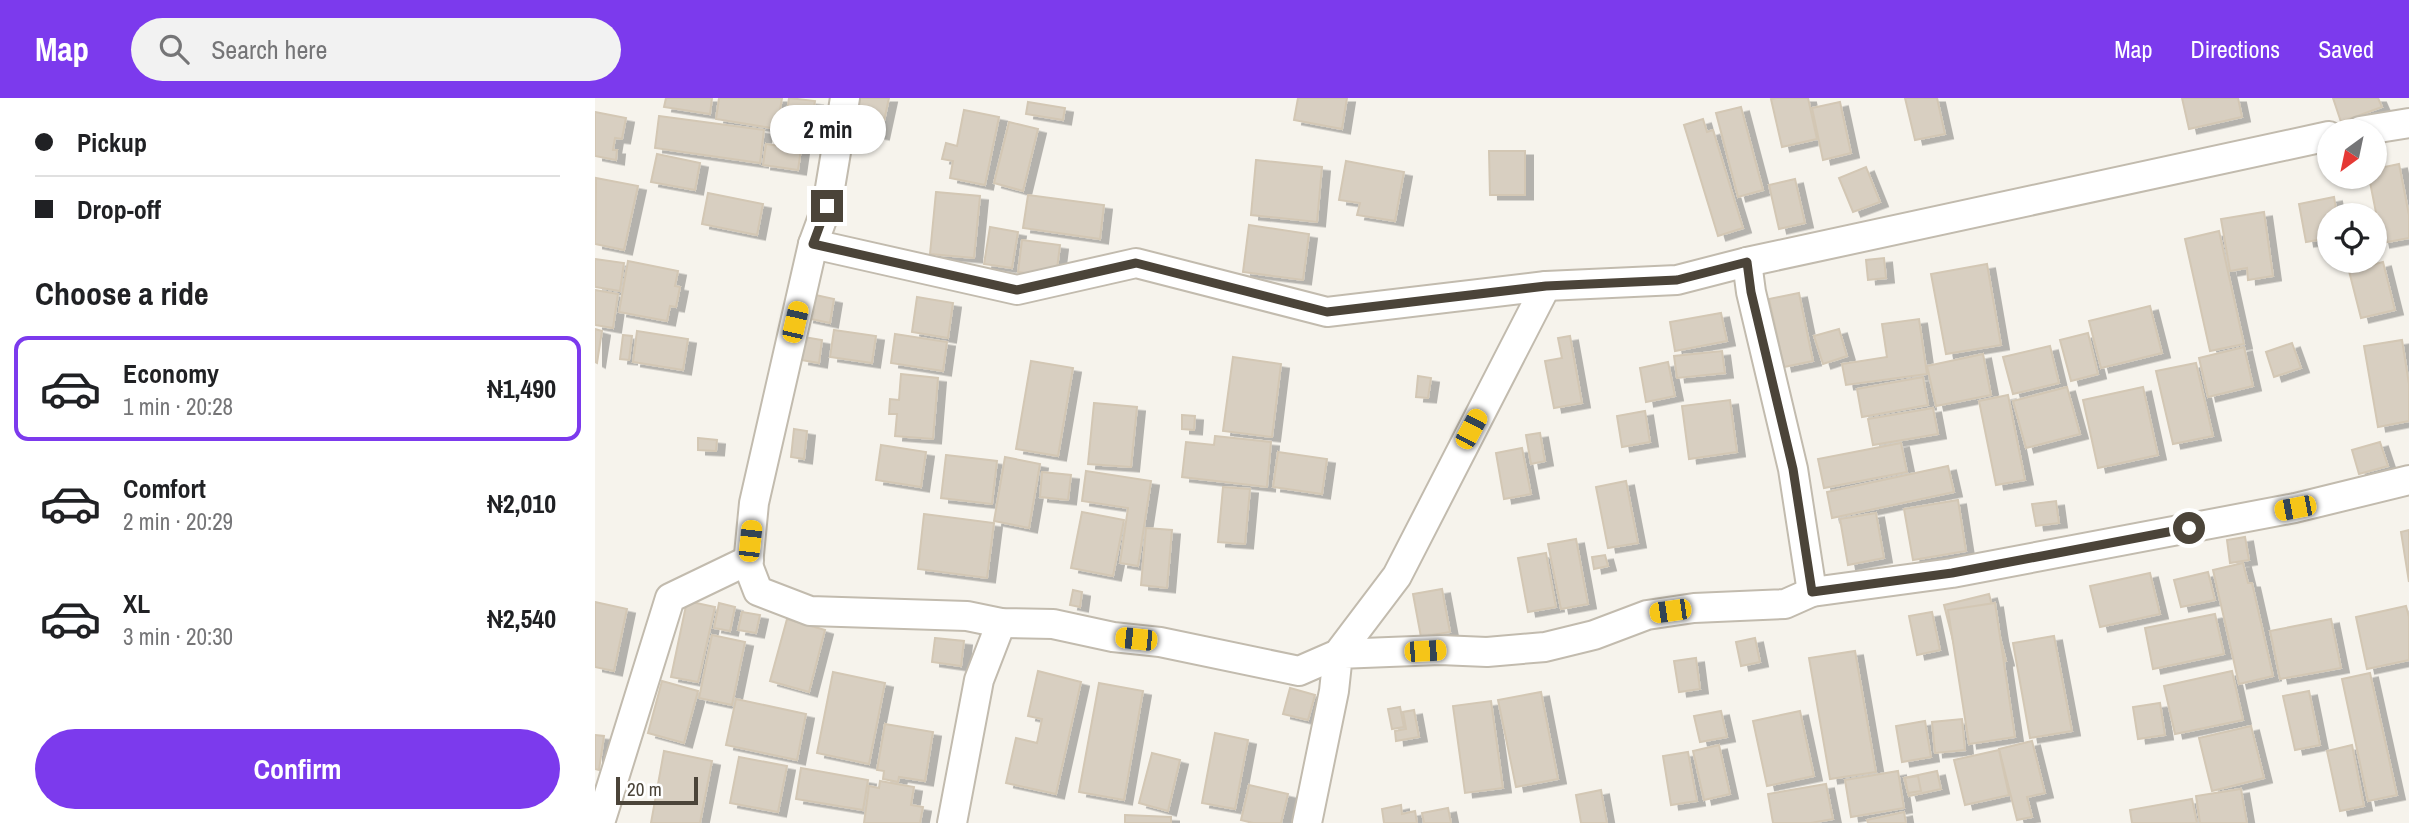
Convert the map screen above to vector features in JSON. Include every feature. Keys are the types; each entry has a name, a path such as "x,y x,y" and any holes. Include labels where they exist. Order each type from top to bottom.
{"street":[{"path":"845,98 827,206 813,244 754,503 748,565 758,591 810,611 967,617 1001,623 1053,624 1160,642 1299,671 1338,654 1440,650 1487,652 1545,647 1594,635 1647,615 1694,608 1785,604 1812,592 1952,573 2295,508 2409,480"},
{"path":"2387,127 2409,123"},
{"path":"813,244 1017,290 1136,263 1327,312 1546,286 1677,280 1747,262 2317,139"},
{"path":"1747,262 1751,292 1793,469 1812,592"},
{"path":"1307,823 1338,654 1397,576 1546,286"},
{"path":"600,823 670,598 749,560"},
{"path":"952,823 979,680 1001,623"}],"building":[{"path":"666,98 712,98 710,114 664,107"},
{"path":"719,98 782,98 777,129 716,119"},
{"path":"789,98 815,101 810,131 785,127"},
{"path":"860,98 889,98 881,135 854,129"},
{"path":"1298,98 1347,98 1342,129 1294,120"},
{"path":"1808,98 1817,139 1782,147 1771,99"},
{"path":"1905,98 1937,98 1945,134 1915,140"},
{"path":"2182,98 2238,98 2242,117 2189,129"},
{"path":"2333,98 2378,98 2382,107 2349,119 2340,119"},
{"path":"1028,102 1065,108 1063,120 1026,114"},
{"path":"1840,102 1851,153 1823,160 1812,108"},
{"path":"1741,107 1763,190 1738,197 1716,113"},
{"path":"964,110 999,117 985,185 950,178 953,161 942,159 946,143 957,146"},
{"path":"595,112 626,118 622,139 615,138 613,150 617,150 616,160 595,156"},
{"path":"659,116 764,130 760,163 655,148"},
{"path":"1703,119 1707,132 1713,130 1743,228 1718,236 1684,125"},
{"path":"1009,122 1038,129 1023,191 994,183"},
{"path":"779,126 808,131 807,144 774,141 775,129 779,129"},
{"path":"766,144 801,149 798,170 763,165"},
{"path":"1489,151 1525,151 1525,195 1490,195"},
{"path":"657,154 700,163 695,190 651,182"},
{"path":"1256,160 1322,167 1317,222 1251,215"},
{"path":"1346,161 1404,172 1395,221 1357,215 1360,203 1339,200"},
{"path":"2399,164 2409,215 2409,238 2387,242 2387,203 2374,203 2371,189 2387,189 2387,166"},
{"path":"1866,167 1880,202 1853,212 1839,178"},
{"path":"596,178 638,186 624,250 595,244"},
{"path":"1795,179 1805,223 1779,229 1769,185"},
{"path":"936,192 980,196 974,258 930,254"},
{"path":"708,193 763,204 757,235 702,224"},
{"path":"1028,195 1104,205 1100,239 1023,228"},
{"path":"2334,197 2335,203 2317,203 2317,240 2306,242 2299,204"},
{"path":"2264,212 2273,276 2248,280 2247,268 2230,271 2221,219"},
{"path":"1249,225 1309,234 1303,280 1243,272"},
{"path":"990,227 1018,232 1012,268 984,264"},
{"path":"2219,231 2244,344 2210,351 2185,239"},
{"path":"1022,240 1060,245 1056,277 1018,272"},
{"path":"1884,258 1886,278 1868,280 1866,260"},
{"path":"595,259 624,263 620,291 595,287"},
{"path":"628,261 678,271 675,286 680,287 676,307 670,306 667,321 619,312"},
{"path":"1987,264 2001,345 1946,354 1931,274"},
{"path":"2350,273 2386,273 2395,310 2361,318"},
{"path":"595,290 618,294 613,328 595,325"},
{"path":"1799,293 1813,361 1784,367 1769,299"},
{"path":"811,294 834,299 830,323 806,318"},
{"path":"917,297 953,303 948,338 912,332"},
{"path":"2150,306 2162,353 2101,368 2089,321"},
{"path":"1721,313 1727,341 1675,351 1670,322"},
{"path":"1919,319 1927,374 1846,385 1842,364 1887,357 1882,324"},
{"path":"595,329 602,331 597,363 595,362"},
{"path":"1839,329 1847,356 1823,364 1814,336"},
{"path":"834,330 876,336 872,363 830,357"},
{"path":"637,331 688,339 683,370 633,362"},
{"path":"2088,333 2098,374 2071,381 2060,340"},
{"path":"895,334 947,342 943,371 891,363"},
{"path":"623,335 632,336 629,360 620,359"},
{"path":"1570,336 1582,403 1554,408 1545,361 1562,358 1558,338"},
{"path":"804,337 822,340 819,363 801,360"},
{"path":"2402,340 2409,384 2409,421 2378,427 2364,346"},
{"path":"2292,343 2301,368 2274,377 2266,352"},
{"path":"2050,346 2059,383 2013,394 2003,357"},
{"path":"2244,347 2253,386 2208,397 2199,358"},
{"path":"1722,351 1725,373 1677,378 1674,356"},
{"path":"1983,354 1991,395 1936,406 1927,366"},
{"path":"1233,357 1281,364 1272,437 1223,431"},
{"path":"1031,361 1073,368 1058,456 1016,449"},
{"path":"1668,362 1675,396 1646,402 1640,368"},
{"path":"2196,363 2213,436 2173,444 2156,371"},
{"path":"901,374 938,378 933,439 895,436 897,414 889,414 890,399 899,400"},
{"path":"1418,376 1431,378 1428,398 1416,397"},
{"path":"1923,377 1928,405 1862,417 1857,389"},
{"path":"2067,387 2080,434 2026,448 2013,401"},
{"path":"2143,387 2158,455 2098,468 2083,400"},
{"path":"2008,395 2025,480 1996,485 1979,401"},
{"path":"1730,400 1737,452 1689,459 1682,406"},
{"path":"1094,403 1137,407 1131,467 1088,464"},
{"path":"1933,408 1938,434 1873,445 1868,419"},
{"path":"1645,411 1650,442 1622,447 1617,416"},
{"path":"1182,415 1195,416 1194,430 1182,429"},
{"path":"794,429 807,431 804,459 791,457"},
{"path":"1540,433 1545,461 1531,464 1526,435"},
{"path":"1215,436 1271,442 1267,487 1182,477 1186,442 1214,445"},
{"path":"698,438 717,440 716,451 698,450"},
{"path":"2380,442 2388,466 2359,474 2352,450"},
{"path":"1901,443 1907,472 1824,488 1818,459"},
{"path":"881,445 926,452 921,487 876,480"},
{"path":"1522,448 1531,494 1504,499 1496,453"},
{"path":"1278,452 1327,459 1322,494 1273,487"},
{"path":"946,455 997,461 992,504 941,498"},
{"path":"1005,457 1040,464 1029,528 994,521"},
{"path":"1948,466 1954,492 1832,518 1827,492"},
{"path":"1086,471 1151,481 1138,566 1120,563 1128,508 1082,501"},
{"path":"1042,472 1071,475 1068,500 1040,497"},
{"path":"1626,481 1638,543 1608,548 1596,487"},
{"path":"1223,487 1250,489 1245,544 1218,542"},
{"path":"1958,500 1966,551 1913,560 1904,509"},
{"path":"2056,501 2059,523 2036,526 2032,504"},
{"path":"1082,512 1124,520 1113,576 1071,568"},
{"path":"1876,513 1884,558 1848,565 1840,519"},
{"path":"924,514 994,523 987,578 918,569"},
{"path":"1146,528 1172,530 1167,588 1141,585"},
{"path":"2409,530 2409,582 2401,532"},
{"path":"2245,537 2249,560 2230,563 2227,540"},
{"path":"1576,539 1588,604 1561,609 1548,544"},
{"path":"1546,553 1556,607 1528,612 1518,558"},
{"path":"1605,555 1608,566 1594,569 1592,557"},
{"path":"2243,563 2248,583 2252,583 2273,676 2239,684 2213,570"},
{"path":"2208,572 2215,600 2181,607 2174,580"},
{"path":"2150,573 2160,614 2100,627 2090,586"},
{"path":"1442,589 1450,632 1421,637 1413,594"},
{"path":"1073,590 1082,592 1080,607 1070,605"},
{"path":"1989,594 2006,661 1961,672 1944,605"},
{"path":"687,601 715,607 698,682 671,677"},
{"path":"595,602 627,609 614,671 595,667"},
{"path":"719,603 735,607 730,631 714,628"},
{"path":"1995,603 2015,737 1969,744 1948,610"},
{"path":"2406,606 2409,617 2409,660 2367,669 2356,617"},
{"path":"742,612 760,615 756,633 738,630"},
{"path":"1932,612 1940,650 1917,655 1909,616"},
{"path":"2215,614 2224,654 2153,669 2145,628"},
{"path":"787,619 825,630 809,692 770,681"},
{"path":"2331,619 2341,668 2280,679 2270,631"},
{"path":"712,635 745,642 732,705 699,698"},
{"path":"2054,636 2072,731 2030,738 2013,643"},
{"path":"935,638 964,641 961,666 932,662"},
{"path":"1755,638 1760,662 1741,666 1736,642"},
{"path":"1855,651 1876,772 1830,779 1809,658"},
{"path":"1696,658 1700,689 1679,692 1674,661"},
{"path":"1038,671 1081,682 1056,794 1006,783 1016,738 1037,743 1042,719 1028,716"},
{"path":"2232,671 2243,720 2175,734 2164,686"},
{"path":"833,672 885,683 869,764 817,753"},
{"path":"2370,673 2397,795 2368,801 2342,679"},
{"path":"662,681 698,691 684,743 648,733"},
{"path":"1099,683 1143,691 1124,800 1079,792"},
{"path":"1290,688 1315,695 1308,720 1283,714"},
{"path":"2309,691 2320,745 2295,750 2283,696"},
{"path":"1541,692 1558,779 1516,787 1498,700"},
{"path":"736,699 806,714 797,760 726,745"},
{"path":"1491,701 1503,788 1465,793 1453,706"},
{"path":"2160,703 2165,735 2138,739 2133,707"},
{"path":"1400,707 1404,727 1392,729 1388,709"},
{"path":"1414,710 1419,737 1396,741 1395,731 1406,729 1403,712"},
{"path":"1721,711 1727,737 1700,742 1694,716"},
{"path":"1800,711 1814,776 1767,786 1753,721"},
{"path":"1962,719 1965,750 1935,753 1932,722"},
{"path":"1925,721 1931,757 1902,762 1896,726"},
{"path":"885,724 933,732 925,781 899,777 898,782 883,779 884,771 877,770"},
{"path":"2251,726 2264,778 2212,791 2199,738"},
{"path":"1215,733 1248,740 1235,809 1202,803"},
{"path":"595,735 604,736 599,770 595,769"},
{"path":"2032,741 2045,793 2027,797 2032,817 2017,820 1999,749"},
{"path":"1719,745 1730,794 1704,800 1693,751"},
{"path":"2352,745 2364,806 2340,811 2327,751"},
{"path":"1999,750 2009,795 1965,805 1954,760"},
{"path":"664,751 712,761 700,823 651,823"},
{"path":"1688,752 1697,801 1671,805 1663,756"},
{"path":"1152,753 1180,760 1168,811 1139,803"},
{"path":"739,757 787,766 778,812 730,803"},
{"path":"801,768 868,780 863,810 796,799"},
{"path":"1898,771 1904,808 1851,817 1845,780"},
{"path":"1937,771 1941,789 1909,796 1904,778"},
{"path":"1918,776 1921,791 1908,793 1905,778"},
{"path":"880,781 914,787 911,805 923,807 920,823 864,823 869,786 879,788"},
{"path":"1826,784 1833,819 1811,823 1773,823 1768,794"},
{"path":"1249,785 1288,794 1281,823 1241,820"},
{"path":"2241,789 2247,823 2200,823 2196,796"},
{"path":"1601,790 1607,823 1581,823 1576,795"},
{"path":"2192,799 2197,823 2132,823 2130,810"},
{"path":"1401,805 1402,814 1415,811 1417,823 1384,823 1382,809"},
{"path":"1448,808 1451,823 1424,823 1422,813"},
{"path":"1904,812 1906,823 1868,823 1867,820"},
{"path":"1125,815 1171,817 1171,823 1125,823"}],"route":[{"path":"827,206 813,244 1017,290 1136,263 1327,312 1546,286 1677,280 1747,262 1751,292 1793,469 1812,592 1952,573 2189,528"}]}
